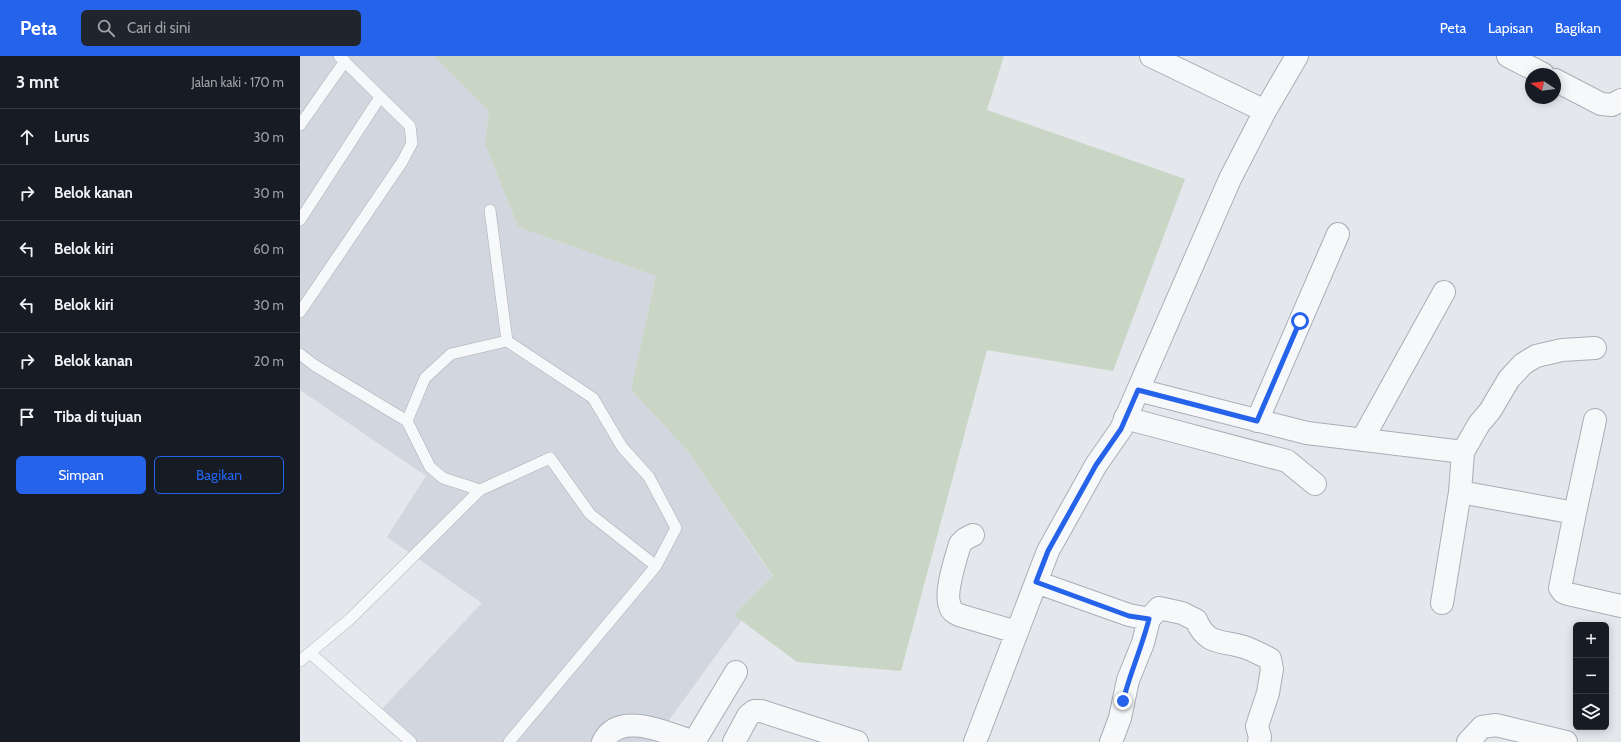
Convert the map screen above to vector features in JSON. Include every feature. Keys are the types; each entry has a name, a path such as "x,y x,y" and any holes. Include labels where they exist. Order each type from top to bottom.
{"street":[{"path":"1151,56 1265,111"},
{"path":"975,742 1048,551 1096,465 1121,429 1230,179 1265,111 1296,56"},
{"path":"1508,56 1531,68"},
{"path":"1561,83 1600,104 1612,105 1621,100"},
{"path":"1257,421 1338,234"},
{"path":"1362,440 1444,292"},
{"path":"1442,603 1460,492 1463,452 1479,424 1490,411 1509,379 1523,364 1536,356 1562,350 1595,348"},
{"path":"1138,390 1307,433 1463,452"},
{"path":"1126,418 1287,461 1315,484"},
{"path":"1595,420 1560,588 1563,592 1568,594 1621,606"},
{"path":"1460,492 1575,513"},
{"path":"973,535 960,544 948,593 949,606 952,611 959,615 1016,632"},
{"path":"1036,582 1129,616 1149,619"},
{"path":"1111,742 1120,718 1128,680 1143,643 1149,619 1158,608 1182,613 1196,620 1201,631 1215,641 1244,647 1270,659 1272,669 1268,693 1257,726 1260,737 1259,742"},
{"path":"603,742 605,738 617,727 636,724 694,742 736,672"},
{"path":"734,742 748,716 754,711 761,711 857,742"},
{"path":"1468,742 1482,727 1496,725 1566,742"}],"lane":[{"path":"300,125 342,59 410,126 412,143 402,162 300,312"},
{"path":"300,220 380,97"},
{"path":"490,210 507,341"},
{"path":"407,421 425,378 452,354 507,341 593,398 622,447 649,477 676,528 656,566 508,742"},
{"path":"300,354 314,365 407,421 430,466 443,478 480,490"},
{"path":"300,661 350,619 480,490 550,458 590,514 656,566"},
{"path":"310,653 411,742"}],"shaded area":[{"path":"300,56 434,56 489,111 485,144 518,227 656,276 631,390 686,449 773,577 653,742 412,742 379,712 482,603 387,537 426,476 300,390"}],"green space":[{"path":"434,56 1004,56 987,110 1185,179 1113,371 987,350 901,671 797,662 734,615 773,576 686,449 631,390 656,276 518,227 485,144 489,111"}],"route":[{"path":"1123,701 1128,680 1143,643 1149,619 1129,616 1036,582 1048,551 1096,465 1121,429 1138,390 1257,421 1300,321"}]}
